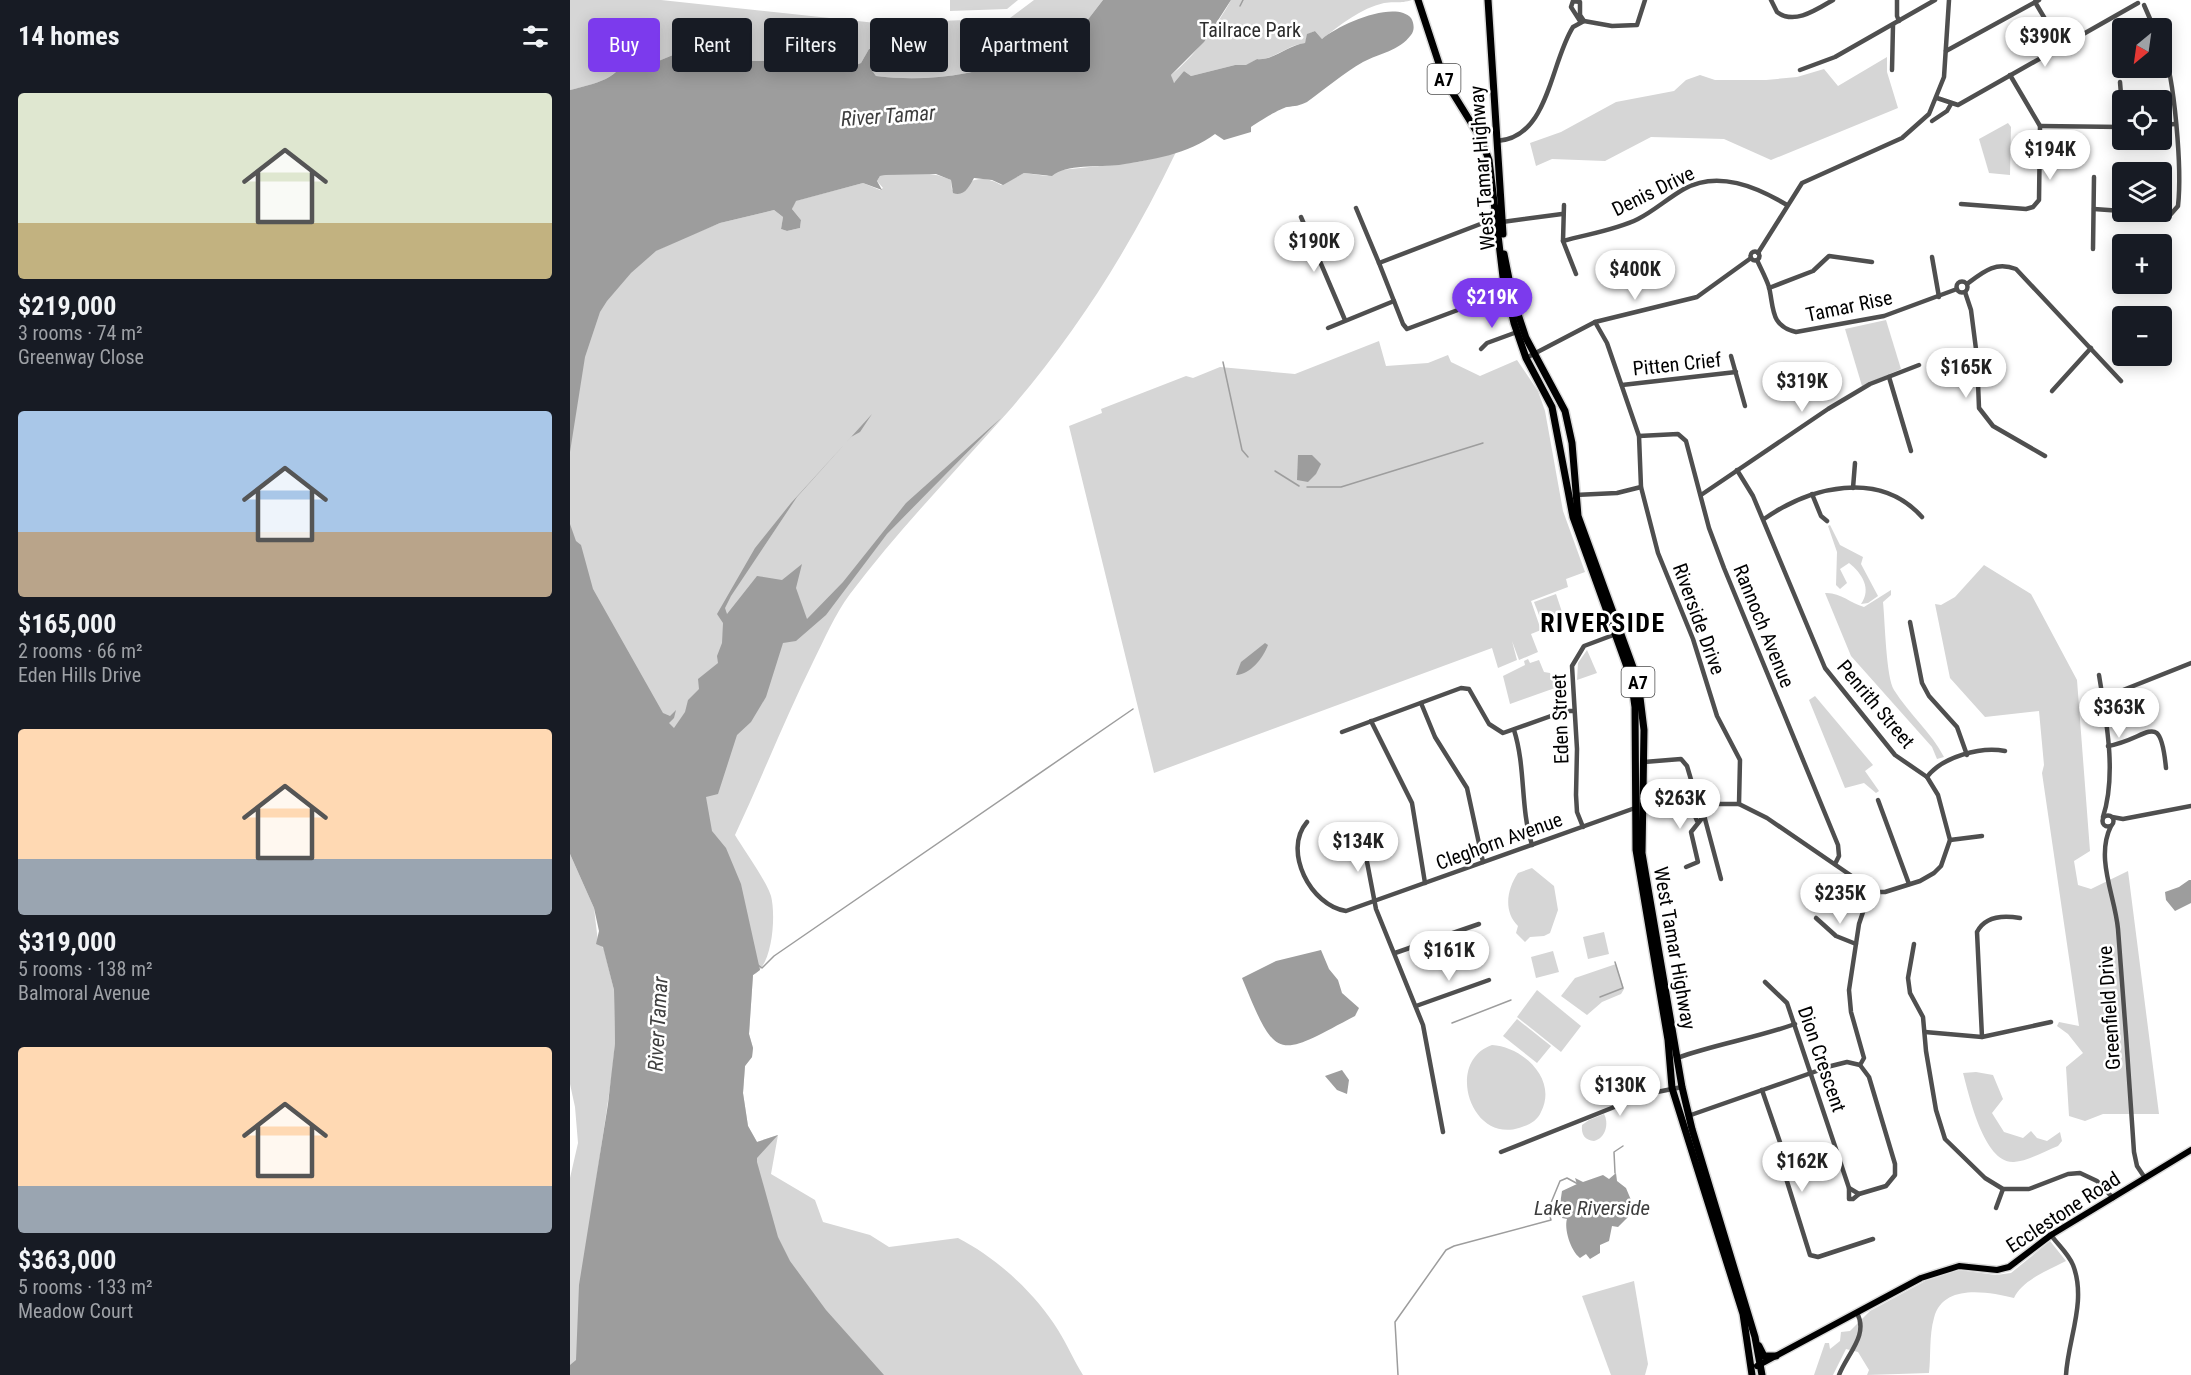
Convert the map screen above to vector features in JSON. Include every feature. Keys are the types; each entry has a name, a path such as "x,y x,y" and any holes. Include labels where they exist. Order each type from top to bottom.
{"highway":[{"name":"A7","path":"1418,0 1444,79 1484,147"},
{"name":"West Tamar Highway","path":"1488,0 1497,142 1499,220 1506,292 1516,332 1526,358 1552,407 1573,517 1616,634 1633,692 1637,860 1668,1040 1672,1088 1743,1314 1752,1372"},
{"path":"1484,147 1497,142"},
{"name":"West Tamar Highway","path":"1484,147 1493,182 1513,299 1526,338 1558,397 1570,429 1575,495 1580,524 1638,681 1643,713 1642,853 1682,1087 1688,1116 1755,1338 1762,1375"},
{"path":"1634,764 1644,762"},
{"path":"1755,1338 1763,1355 1776,1356"}],"main road":[{"name":"Ecclestone Road","path":"1752,1372 1760,1364 1899,1289 1940,1271 1959,1266 2004,1269 2016,1264 2051,1235 2191,1149"}],"street":[{"path":"1497,142 1517,137 1532,123 1570,31 1582,21 1612,26 1639,25 1645,0"},
{"path":"1771,0 1776,12 1790,18 1803,15 1833,0"},
{"path":"1897,0 1896,16 1899,21"},
{"path":"1800,70 1835,57 1935,0"},
{"path":"1526,358 1595,322 1697,297 1754,259 1752,253 1758,253 1806,180 1902,138 1925,119 1938,98 1944,77 1949,0"},
{"path":"1946,51 2036,1 2061,46"},
{"path":"1938,98 1958,105 2138,1 2145,3 2150,18"},
{"path":"1892,70 1893,25"},
{"path":"1961,204 2026,209 2034,207 2039,194 2040,126 2010,75"},
{"path":"2171,78 2178,206 2172,213"},
{"path":"2120,82 2121,90"},
{"path":"1932,121 1947,111 1951,104"},
{"path":"2040,126 2112,127"},
{"path":"2093,249 2094,177"},
{"name":"Denis Drive","path":"1563,241 1636,220 1683,189 1701,182 1724,180 1770,195 1788,205"},
{"path":"1564,205 1563,241 1575,274"},
{"path":"1356,208 1404,327 1411,330 1506,292"},
{"path":"2094,209 2112,210"},
{"path":"1379,263 1499,220 1562,214"},
{"path":"1301,217 1345,320"},
{"path":"1769,288 1813,271 1829,256 1872,262"},
{"path":"1932,257 1939,297"},
{"name":"Tamar Rise","path":"1754,259 1769,288 1775,319 1782,327 1796,332 1876,318 1939,297 1957,289 1959,283 1967,284"},
{"path":"2045,456 1993,426 1979,408 1977,357 1971,310 1965,292 1967,284 1992,267 2007,266 2016,269 2121,381"},
{"path":"1957,289 1965,292"},
{"path":"1328,328 1394,301"},
{"name":"Riverside Drive","path":"1595,322 1607,343 1639,436 1641,487 1658,553 1693,639 1717,716 1740,760 1739,804"},
{"path":"1480,350 1487,343 1516,332"},
{"path":"2052,391 2091,348"},
{"name":"Pitten Crief","path":"1731,356 1745,406"},
{"path":"1701,495 1828,409 1870,384 1919,365"},
{"name":"Pitten Crief","path":"1622,385 1736,372"},
{"path":"1890,377 1911,452"},
{"name":"Rannoch Avenue","path":"1639,436 1674,434 1683,438 1688,445 1708,528 1838,845 1839,856 1834,864"},
{"path":"1853,488 1855,463"},
{"name":"Penrith Street","path":"1737,470 1764,519 1825,668 1895,754 1927,777 1938,795 1950,840"},
{"path":"1575,495 1617,493 1641,487"},
{"path":"1764,519 1780,508 1812,494 1828,489 1853,488 1894,495 1905,501 1922,517"},
{"path":"1812,494 1821,516 1827,521"},
{"path":"1910,622 1922,683 1929,696 1957,727 1967,755"},
{"name":"Eden Street","path":"1583,827 1577,812 1572,670 1574,659 1584,646 1616,634"},
{"path":"2103,698 2191,663"},
{"path":"2099,675 2108,746 2107,805 2103,817 2123,819"},
{"path":"1342,732 1465,687 1472,692 1479,709 1495,729 1503,733 1565,711 1574,711"},
{"path":"1420,703 1435,737 1467,788 1484,862"},
{"path":"1371,721 1412,803 1425,883"},
{"path":"1514,730 1522,769 1523,812 1532,845"},
{"path":"2108,746 2130,742 2150,731 2157,732 2162,737 2166,768"},
{"path":"1927,777 1942,762 1994,749 2005,751"},
{"path":"1644,762 1683,760 1697,800 1701,804 1721,879"},
{"path":"1878,800 1908,884"},
{"path":"1690,804 1697,821"},
{"path":"1701,804 1739,804 1767,818 1875,892 1885,892 1926,879 1938,870 1946,857 1950,840 1982,836"},
{"path":"2107,805 2112,817 2111,825"},
{"path":"2103,824 2111,825 2123,819 2191,806"},
{"name":"Cleghorn Avenue","path":"1307,822 1298,833 1297,853 1306,879 1320,898 1332,907 1346,911 1635,808"},
{"path":"1686,867 1698,862 1691,832 1697,821 1703,817"},
{"name":"Greenfield Drive","path":"2103,817 2107,835"},
{"name":"Greenfield Drive","path":"2111,825 2107,835 2106,860 2118,926 2134,1152 2137,1166 2145,1178"},
{"path":"1363,841 1375,901 1426,1037 1443,1132"},
{"name":"Dion Crescent","path":"1765,982 1785,998 1812,1072 1849,1188 1859,1194 1886,1186 1893,1180 1896,1170 1869,1077 1860,1065 1864,1058 1849,998 1856,944 1864,909 1875,892"},
{"path":"1816,918 1836,936 1856,944"},
{"path":"1982,1036 1977,932 1982,924 1990,919 2020,918"},
{"path":"1395,953 1479,924"},
{"path":"1914,944 1908,978 1910,993 1923,1017 1926,1051 1941,1132 1950,1145 1985,1178 2003,1188 2029,1189 2068,1174 2080,1173 2097,1181 2113,1198"},
{"path":"1416,1006 1489,980"},
{"path":"1925,1032 1982,1036 2051,1022"},
{"path":"1677,1058 1717,1045 1755,1038 1795,1024"},
{"path":"1688,1116 1812,1072 1847,1062 1860,1065"},
{"path":"1501,1152 1647,1094 1682,1087"},
{"path":"1762,1090 1783,1151 1785,1174 1810,1255 1818,1257 1873,1239"},
{"path":"1996,1208 2003,1188"},
{"path":"2051,1235 2073,1264 2078,1288 2073,1346 2066,1375"},
{"path":"1839,1375 1861,1332 1862,1323 1857,1313"}],"green space":[{"path":"570,0 661,0 829,18 764,18 764,61 752,61 752,18 672,18 672,55 660,60 660,18 588,18 588,72 615,72 606,79 570,90"},
{"path":"950,0 1018,0 1007,9 950,11"},
{"path":"1034,0 1103,0 1089,18 1010,18"},
{"name":"Tailrace Park","path":"1231,0 1412,0 1375,5 1351,18 1322,39 1315,31 1308,34 1305,43 1263,59 1257,59 1247,65 1235,65 1191,76 1184,71 1178,81 1173,83 1171,75 1188,60 1204,40"},
{"path":"960,20 960,72 971,72 918,78 876,76 873,72 948,72 948,21"},
{"path":"858,21 870,22 870,59 869,49 858,64"},
{"path":"1887,57 1887,72 1898,108 1771,160 1724,139 1651,137 1605,161 1552,159 1536,166 1530,143 1561,132 1616,102 1674,91 1686,80 1700,75 1715,80 1766,80 1797,77 1824,69 1838,86"},
{"path":"2008,123 2011,127 2010,175 1989,173 1979,139"},
{"path":"1176,152 1121,255 1056,352 1007,413 887,547 845,602 830,627 803,683 735,835 765,883 772,904 773,927 769,951 760,970 753,975 749,1034 753,1048 752,1057 745,1066 743,1093 748,1126 757,1142 778,1135 771,1174 815,1200 823,1222 870,1235 889,1247 958,1238 973,1246 1001,1266 1027,1290 1049,1316 1083,1375 758,1375 570,561 570,303 592,281 720,223 774,210 783,217 781,229 787,231 800,228 801,220 792,209 795,201 863,183 880,190 883,188 877,181 880,176 925,173 951,180 952,190 981,179 994,181 1001,185 1024,173 1047,176 1061,170 1138,162"},
{"path":"1886,320 1901,369 1862,386 1845,329"},
{"path":"1379,341 1386,366 1428,363 1448,355 1451,362 1480,376 1517,360 1538,391 1545,411 1563,511 1585,572 1566,579 1568,587 1531,601 1541,630 1531,634 1538,652 1519,660 1512,641 1517,660 1498,668 1492,648 1154,773 1069,426 1102,413 1101,409 1186,376 1193,378 1220,367 1295,374"},
{"path":"1830,525 1840,545 1863,557 1861,564 1878,596 1868,603 1861,604 1866,593 1864,582 1849,563 1840,569 1847,583 1840,589 1836,585 1837,552 1828,526"},
{"path":"1984,565 2031,594 2077,680 2090,851 2074,861 2078,885 2091,889 2128,871 2159,1114 2103,1114 2085,1121 2069,1116 2066,1067 2083,1053 2068,1034 2057,1026 2059,1022 2079,1026 2042,773 2044,765 2039,711 1985,717 1950,678 1935,604 1941,605 1955,597"},
{"path":"1891,590 1891,595 1883,602 1891,683 1900,699 1933,739 1944,757 1937,759 1932,747 1851,656 1825,593 1835,594 1864,607"},
{"path":"1556,594 1563,615 1542,623 1534,602"},
{"path":"1587,650 1597,673 1577,680 1578,663"},
{"path":"1528,659 1530,663 1539,660 1544,672 1550,673 1555,688 1510,704 1503,676 1525,665 1524,661"},
{"path":"1815,696 1873,765 1865,771 1879,791 1876,793 1864,783 1845,788 1809,700"},
{"path":"570,854 594,908 598,942 604,949 614,990 615,1043 595,1189 607,1375 570,1375 570,1178 578,1143 575,1107 570,1084"},
{"path":"1532,868 1554,886 1558,910 1550,933 1530,937 1525,942 1516,933 1518,926 1510,914 1508,900 1511,886 1518,873"},
{"path":"1604,932 1609,954 1588,959 1583,937"},
{"path":"1553,951 1559,972 1536,978 1531,957"},
{"path":"1616,964 1624,989 1621,994 1602,1002 1587,1015 1561,996 1575,978"},
{"path":"1537,990 1581,1026 1561,1052 1517,1017"},
{"path":"1517,1019 1551,1046 1537,1063 1503,1036"},
{"path":"1492,1045 1504,1047 1526,1058 1541,1077 1545,1088 1545,1100 1539,1115 1526,1126 1502,1129 1488,1124 1477,1113 1470,1098 1467,1082 1470,1067 1478,1054"},
{"path":"1976,1072 1993,1075 2003,1099 1992,1113 2004,1132 2023,1138 2031,1131 2037,1138 2047,1141 2060,1132 2062,1141 2058,1146 2031,1158 2014,1162 2003,1160 1994,1152 1986,1141 1974,1111 1963,1073"},
{"path":"1604,1114 1606,1126 1604,1134 1594,1141 1586,1138 1582,1132 1582,1125"},
{"path":"2050,1241 2066,1261 2029,1281 2014,1298 1980,1292 1968,1293 1947,1299 1939,1307 1931,1331 1929,1373 1867,1375 1869,1370 1858,1352 1846,1349 1833,1375 1814,1375 1825,1343 1829,1343 1830,1349 1840,1341 1841,1332 1850,1331 1870,1311 1929,1279 1959,1270 1996,1275 2011,1273"},
{"path":"1634,1281 1648,1364 1645,1375 1611,1375 1582,1296"}],"water":[{"name":"River Tamar","path":"1103,0 1231,0 1204,42 1171,75 1174,83 1184,71 1191,76 1235,65 1246,65 1305,43 1307,34 1315,31 1322,39 1341,27 1367,16 1393,12 1403,13 1411,18 1414,29 1401,45 1356,66 1307,102 1287,107 1263,119 1251,127 1251,132 1224,140 1215,134 1194,147 1157,158 1119,165 1074,168 1052,176 1024,173 1003,185 992,180 974,178 966,190 960,194 953,193 951,180 936,174 880,176 877,181 882,190 863,183 796,201 792,209 801,220 800,228 787,231 781,229 783,217 774,210 720,223 656,251 631,273 600,312 585,357 570,452 570,90 606,79 615,72 660,72 660,60 672,55 672,72 752,72 752,61 764,61 764,72 858,72 858,64 870,49 870,72 876,76 918,78 971,72 1090,72 1089,18"},
{"path":"872,414 860,432 851,437"},
{"name":"River Tamar","path":"1001,418 887,534 826,615 796,641 783,643 766,697 751,722 737,735 718,794 706,797 712,831 726,848 741,884 760,970 753,975 749,1034 753,1048 752,1057 745,1066 743,1093 748,1126 757,1142 778,1135 757,1158 757,1162 778,1237 790,1261 826,1310 884,1375 570,1375 570,1365 576,1360 579,1285 608,1104 615,1043 614,990 603,947 596,944 599,931 594,908 570,854 570,524 576,541 581,545 593,589 663,713 670,716 676,710 674,718 669,723 674,728 685,712 688,700 699,689 698,679 718,663 717,656 722,643 723,623 717,614 755,548 791,503 845,444 797,497 731,596 725,608 727,614 757,576 782,580 802,564 796,588 807,619 843,582 906,503"},
{"path":"1298,455 1312,455 1321,464 1316,474 1308,482 1297,480"},
{"path":"1265,643 1268,645 1256,664 1247,672 1236,675 1241,662"},
{"path":"2191,880 2191,903 2175,911 2166,900 2165,892"},
{"path":"1321,950 1329,969 1338,980 1342,993 1359,1008 1355,1016 1309,1039 1294,1045 1282,1045 1273,1039 1263,1026 1242,978 1276,961"},
{"path":"1342,1070 1349,1080 1347,1094 1337,1090 1325,1076"},
{"name":"Lake Riverside","path":"1616,1173 1617,1181 1626,1188 1631,1200 1629,1203 1631,1208 1627,1208 1629,1216 1618,1227 1612,1226 1609,1241 1600,1245 1600,1253 1590,1259 1586,1254 1580,1258 1573,1250 1569,1239 1566,1228 1567,1219 1562,1218 1563,1210 1559,1211 1562,1191 1577,1184 1575,1178 1583,1182 1603,1175 1609,1179"}],"waterway":[{"path":"1240,6 1243,0"},
{"path":"1223,362 1242,450 1248,457"},
{"path":"1307,487 1341,487 1483,443"},
{"path":"1275,471 1299,486"},
{"path":"758,965 762,968 774,956 1133,709"},
{"path":"1600,997 1623,988 1615,962"},
{"path":"1452,1023 1511,1000"},
{"path":"1615,1173 1614,1152 1623,1146"},
{"path":"1398,1375 1395,1322 1446,1250 1551,1220 1548,1210 1560,1181 1567,1178 1578,1184"}],"district":[{"name":"RIVERSIDE","path":"1603,623"}]}
